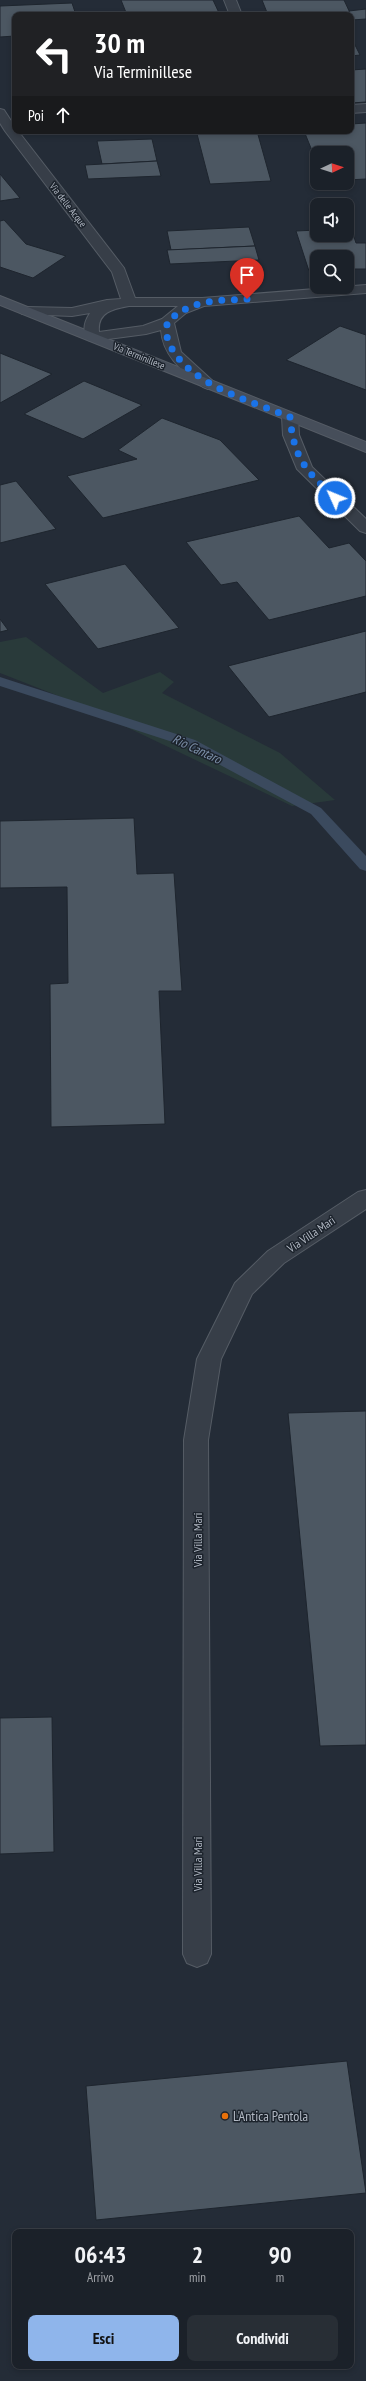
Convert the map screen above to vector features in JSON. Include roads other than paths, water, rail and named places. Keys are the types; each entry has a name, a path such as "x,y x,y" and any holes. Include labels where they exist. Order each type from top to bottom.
{"main road":[{"name":"Via Terminillese","path":"0,301 366,447"}],"street":[{"path":"230,0 235,12"},
{"path":"354,109 366,108"},
{"name":"Via delle Acque","path":"0,113 12,128"},
{"name":"Via delle Acque","path":"16,134 119,271 129,302"},
{"path":"27,311 72,312 107,304 129,302 202,302 366,289"},
{"path":"107,304 93,316 90,327 93,338 126,334 167,322 181,310 202,302"},
{"path":"167,322 168,342 178,359 208,384"},
{"path":"290,417 293,440 305,469 366,528"},
{"name":"Via Villa Mari","path":"197,1954 196,1440 209,1359 243,1289 276,1257 366,1198"}],"waterway":[{"name":"Rio Cantaro","path":"0,681 190,743 316,811 355,852 366,866"}],"place":[{"name":"L'Antica Pentola","path":"225,2116"}]}
